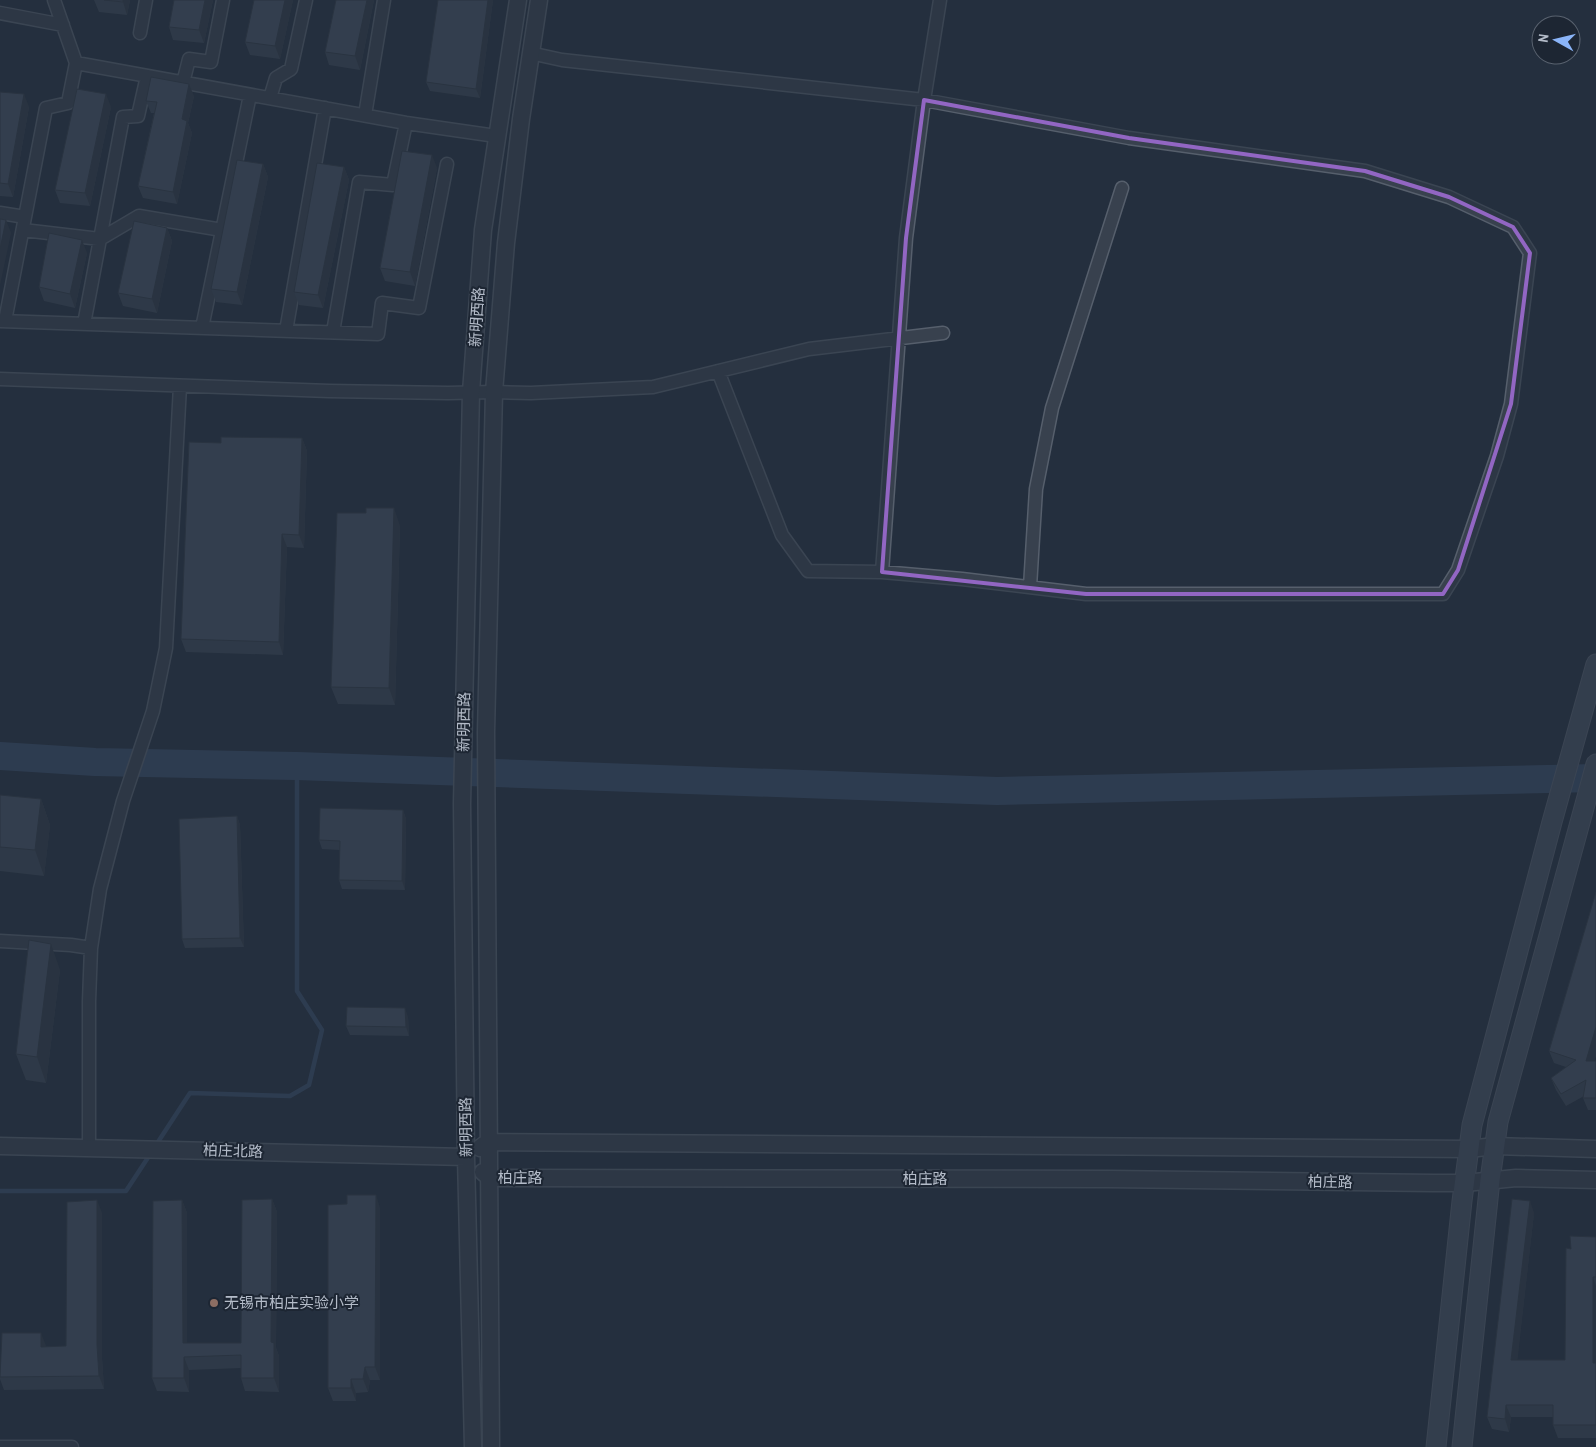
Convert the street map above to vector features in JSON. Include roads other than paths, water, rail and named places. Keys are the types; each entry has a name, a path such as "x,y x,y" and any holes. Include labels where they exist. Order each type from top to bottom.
{"main road":[{"path":"1436,1447 1472,1126 1552,822 1596,664"},
{"path":"1462,1447 1490,1180 1498,1122 1596,764"}],"street":[{"path":"54,0 76,63 68,103 46,108 24,223 2,321 378,334 382,303 420,308 448,164"},
{"path":"140,33 146,0"},
{"path":"183,82 189,59 210,62 223,0"},
{"path":"270,98 276,78 291,69 306,0"},
{"path":"365,115 384,0"},
{"name":"新明西路","path":"473,1447 466,1157 462,804 471,392 483,230 518,0"},
{"name":"新明西路","path":"491,1447 486,732 494,392 506,243 530,53 539,0"},
{"path":"882,572 906,238 924,100 940,0"},
{"path":"0,13 63,24"},
{"path":"530,53 562,60 924,100 1130,138 1365,171 1449,197 1513,227 1530,252 1511,404 1497,456 1458,570 1443,594 1086,594 962,579 882,572 808,571 782,535 718,371"},
{"path":"76,63 406,123 496,136"},
{"path":"84,324 123,117 138,116 147,76"},
{"path":"202,328 250,95"},
{"path":"286,331 325,108"},
{"path":"333,332 359,182 393,185 406,123"},
{"path":"1030,587 1036,489 1052,408 1122,188"},
{"path":"0,213 24,223 100,239 139,216 222,230"},
{"path":"0,379 180,386 448,393 531,393 653,387 809,349 943,333"},
{"path":"89,1147 89,1001 92,948 100,890 124,801 153,711 166,648 180,386"},
{"path":"0,941 92,948"},
{"path":"466,1157 488,1142 1469,1149 1495,1146 1596,1149"},
{"name":"柏庄北路","path":"0,1146 466,1157"},
{"name":"柏庄路","path":"466,1157 490,1178 1089,1179 1465,1183 1516,1178 1596,1180"},
{"path":"0,1446 72,1447"}],"waterway":[{"path":"0,756 95,762 297,766 997,791 1596,778"},
{"path":"156,1145 190,1093 290,1096 309,1085 322,1030 297,991 297,766"},
{"path":"0,1191 126,1191 151,1153"}],"place":[{"name":"无锡市柏庄实验小学","path":"214,1303"}]}
